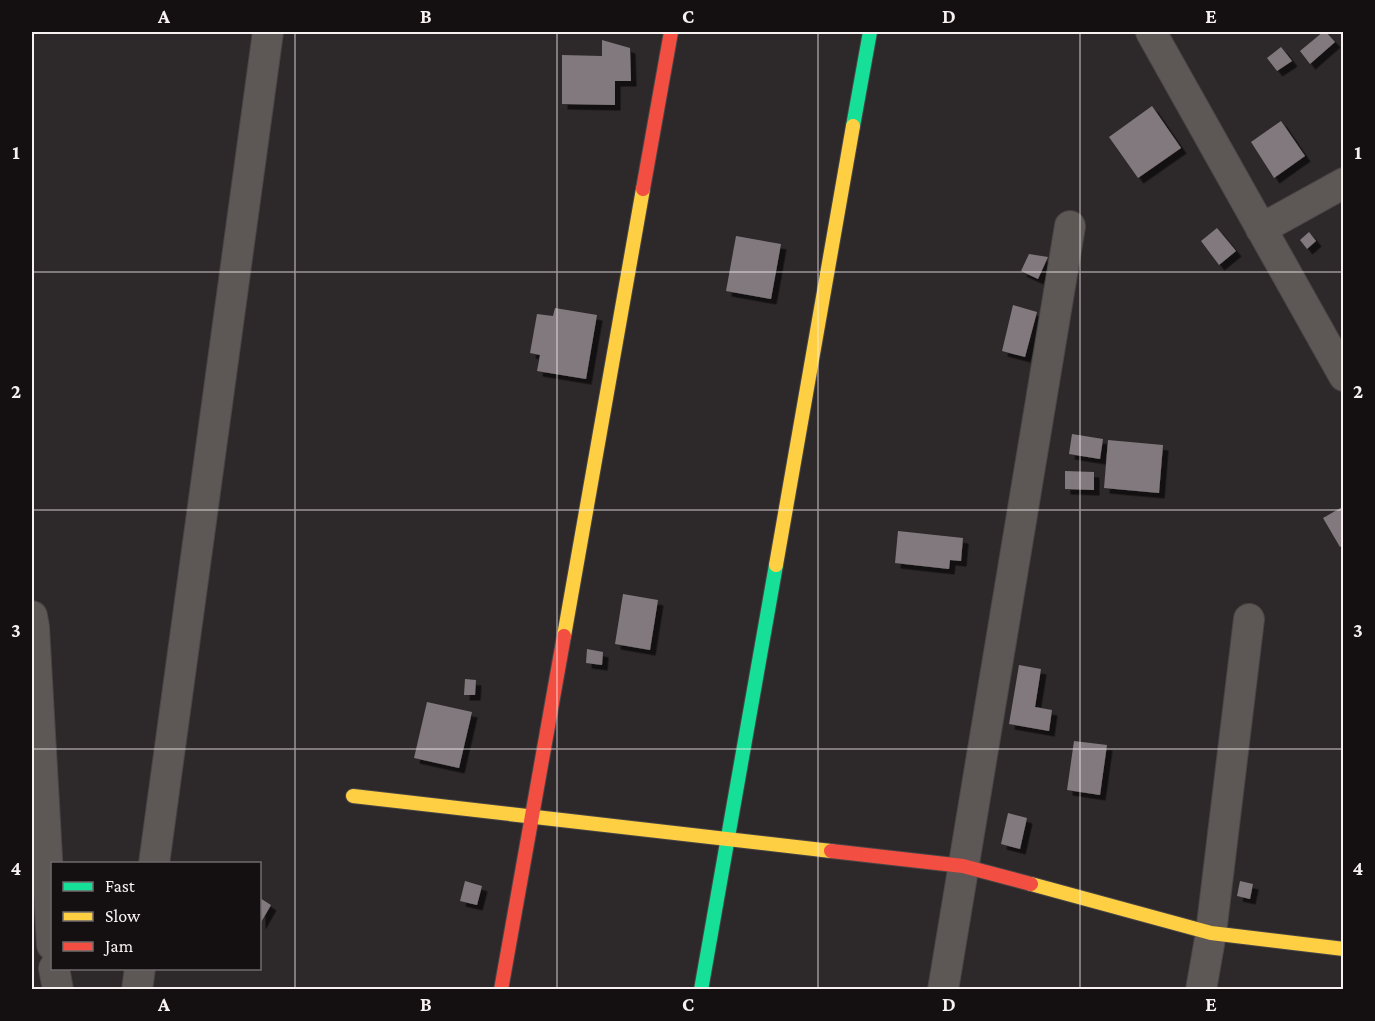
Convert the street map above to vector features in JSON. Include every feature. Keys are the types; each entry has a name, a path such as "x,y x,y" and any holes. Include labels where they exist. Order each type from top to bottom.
{"street":[{"path":"154,862 268,32"},
{"path":"501,990 670,32"},
{"path":"701,990 870,32"},
{"path":"1151,32 1344,376"},
{"path":"1261,229 1344,183"},
{"path":"943,990 1070,226"},
{"path":"32,616 51,927"},
{"path":"1201,990 1249,619"},
{"path":"353,796 963,866 1210,933 1344,949"},
{"path":"54,970 58,990"},
{"path":"137,990 140,970"}],"building":[{"path":"1326,32 1335,42 1310,64 1300,51"},
{"path":"602,40 630,48 631,81 615,81 615,105 562,104 562,55 602,56"},
{"path":"1281,47 1292,61 1277,71 1267,58"},
{"path":"1152,106 1181,148 1138,178 1109,137"},
{"path":"1281,121 1305,156 1274,178 1251,142"},
{"path":"1217,228 1236,251 1219,265 1201,241"},
{"path":"1309,232 1316,241 1307,249 1300,240"},
{"path":"736,236 781,244 771,299 726,291"},
{"path":"1029,254 1048,257 1038,279 1021,271"},
{"path":"1013,305 1037,312 1025,357 1002,351"},
{"path":"555,308 597,315 586,379 537,371 540,355 530,353 537,314 553,316"},
{"path":"1072,434 1103,439 1100,459 1069,454"},
{"path":"1108,440 1163,445 1159,493 1104,488"},
{"path":"1065,471 1094,472 1094,490 1065,489"},
{"path":"1344,506 1344,544 1340,547 1323,518"},
{"path":"898,531 963,538 961,561 950,560 949,569 895,563"},
{"path":"623,594 658,600 650,650 615,644"},
{"path":"587,649 603,652 602,665 586,663"},
{"path":"1019,665 1041,669 1035,707 1052,710 1049,731 1009,724"},
{"path":"465,679 476,680 475,695 464,695"},
{"path":"427,702 472,712 459,768 414,758"},
{"path":"1074,741 1107,745 1100,795 1067,790"},
{"path":"1008,813 1027,818 1020,849 1001,844"},
{"path":"465,881 482,886 477,905 460,901"},
{"path":"1240,881 1253,884 1250,899 1237,896"},
{"path":"261,899 271,905 261,922"}],"traffic: fast":[{"path":"853,126 870,32"},
{"path":"701,990 776,565"}],"traffic: slow":[{"path":"776,565 853,126"},
{"path":"564,636 643,189"},
{"path":"353,796 831,851"},
{"path":"1031,884 1211,933 1344,949"}],"traffic: jam":[{"path":"643,189 671,32"},
{"path":"501,990 564,636"},
{"path":"831,851 963,866 1031,884"}]}
